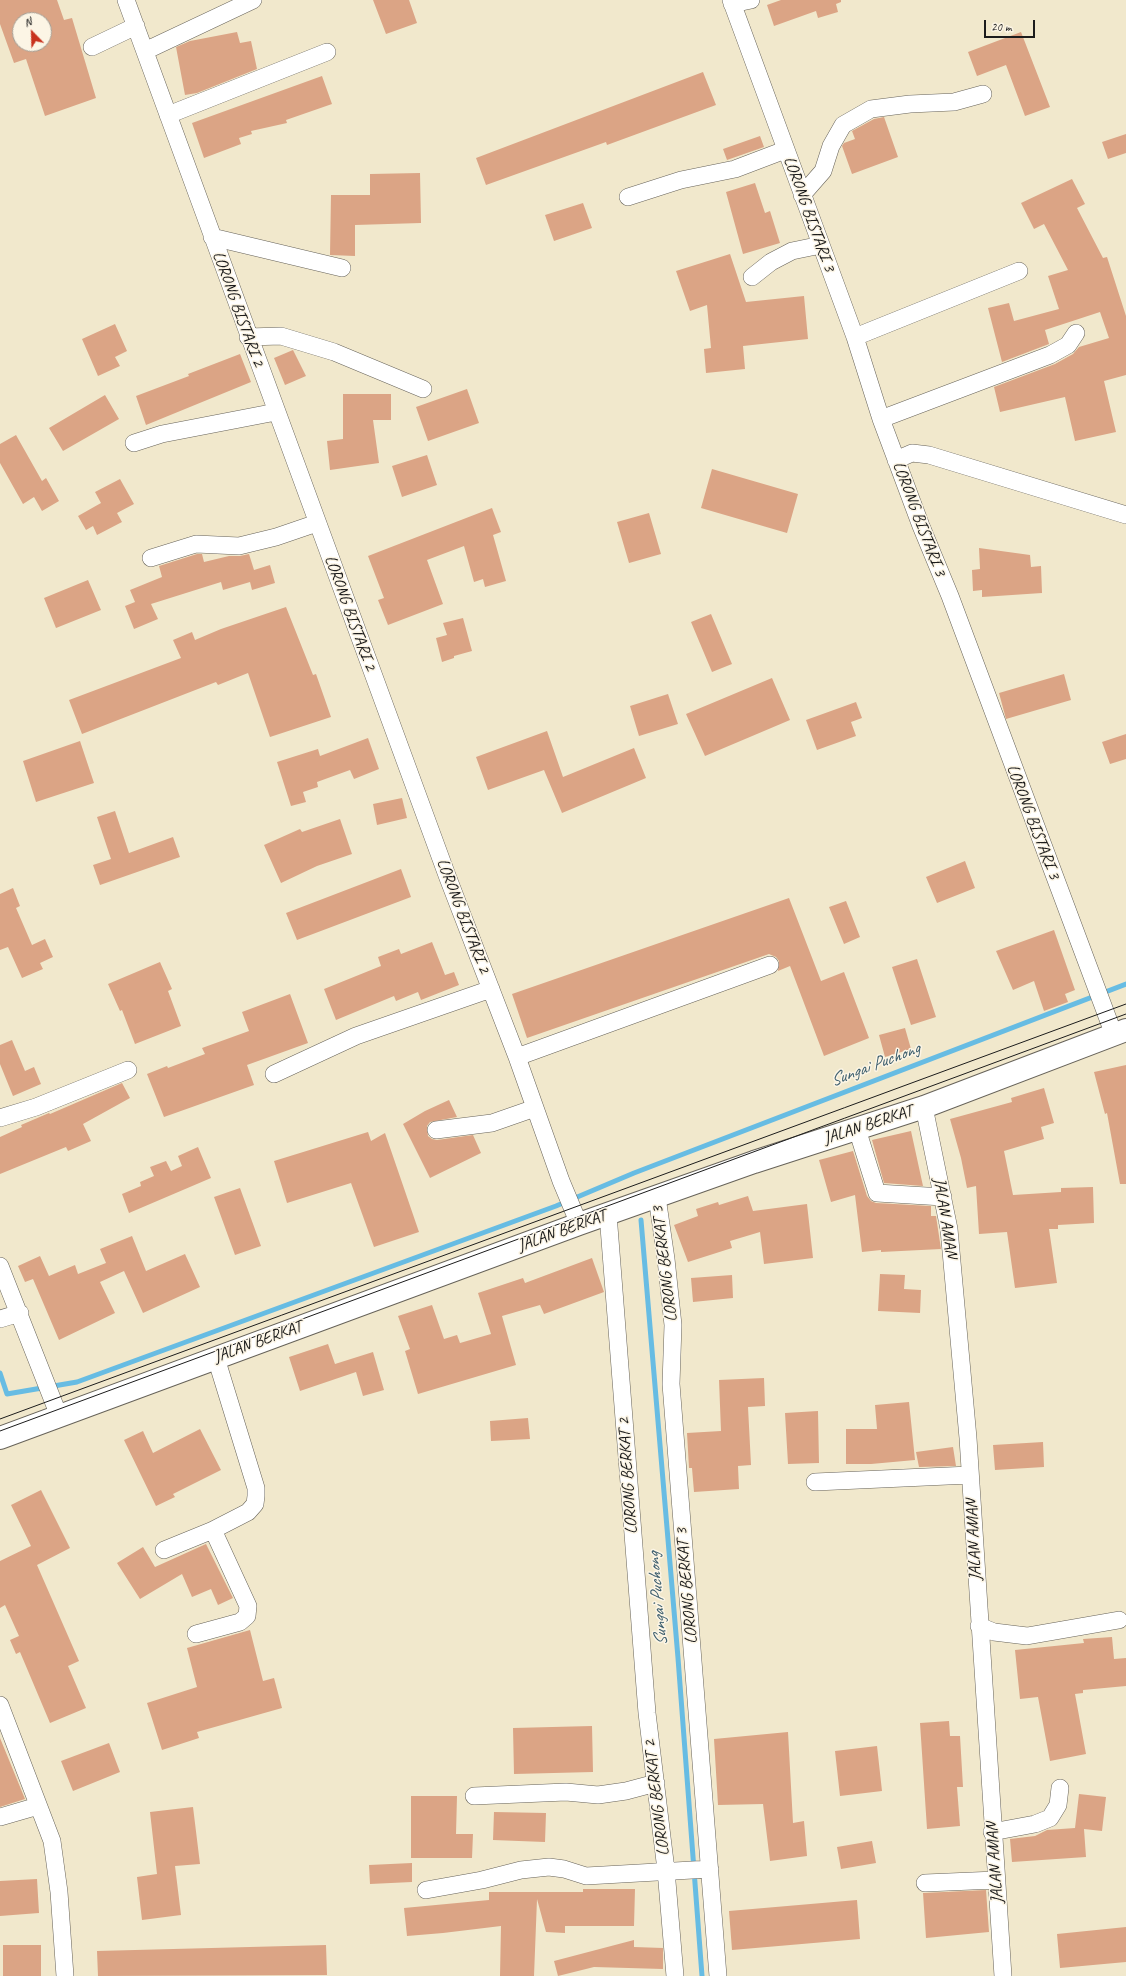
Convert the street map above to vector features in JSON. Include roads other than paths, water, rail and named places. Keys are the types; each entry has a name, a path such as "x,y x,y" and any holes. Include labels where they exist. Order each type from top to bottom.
{"street":[{"name":"LORONG BISTARI 2","path":"126,0 248,337 448,878 517,1057 561,1181 576,1217"},
{"path":"145,51 253,0"},
{"path":"732,2 751,0"},
{"name":"LORONG BISTARI 3","path":"732,2 785,150 855,337 881,420 896,460 950,596 1098,995 1120,1033"},
{"path":"92,47 136,26"},
{"path":"168,115 327,52"},
{"path":"802,195 823,171 831,146 843,125 871,109 910,104 954,102 983,94"},
{"path":"628,196 681,180 735,168 785,150"},
{"path":"212,237 342,268"},
{"path":"752,277 771,262 792,251 821,245"},
{"path":"855,337 1020,271"},
{"path":"881,420 1050,356 1068,345 1076,333"},
{"path":"248,337 281,336 334,352 424,388"},
{"path":"134,442 162,434 276,412"},
{"path":"896,460 912,454 929,455 1125,513"},
{"path":"151,558 196,544 239,546 276,537 317,523"},
{"path":"517,1057 770,965"},
{"path":"274,1074 356,1036 491,989"},
{"name":"JALAN BERKAT","path":"0,1438 56,1409 216,1358 576,1217 608,1214 754,1162 924,1107 1120,1033"},
{"path":"0,1118 36,1107 128,1070"},
{"name":"JALAN AMAN","path":"924,1107 950,1236 970,1475 992,1832 1003,1976"},
{"path":"436,1130 492,1123 535,1108"},
{"path":"857,1129 877,1193 942,1197"},
{"name":"LORONG BERKAT 3","path":"657,1197 666,1259 673,1325 671,1384 707,1869 718,1976"},
{"name":"LORONG BERKAT 2","path":"608,1214 647,1713 656,1783 670,1870 675,1976"},
{"path":"0,1266 20,1313 56,1409"},
{"path":"0,1319 20,1313"},
{"path":"164,1550 213,1530 248,1512 255,1504 256,1488 216,1358"},
{"path":"815,1482 970,1475"},
{"path":"196,1634 240,1622 247,1616 248,1606 213,1530"},
{"path":"979,1626 994,1632 1027,1636 1119,1620"},
{"path":"0,1705 52,1841 59,1892 64,1976"},
{"path":"474,1796 566,1792 598,1795 626,1791 656,1783"},
{"path":"992,1832 1035,1824 1050,1818 1058,1805 1060,1788"},
{"path":"0,1816 38,1806"},
{"path":"426,1890 482,1880 522,1870 549,1867 564,1869 586,1876 707,1869"},
{"path":"925,1883 996,1880"}],"waterway":[{"path":"0,1373 7,1394 77,1382 556,1206 634,1173 1126,984"},
{"name":"Sungai Puchong","path":"641,1220 678,1658 702,1976"}],"tram line":[{"path":"0,1419 1126,1004"},
{"path":"0,1431 1126,1014"}]}
